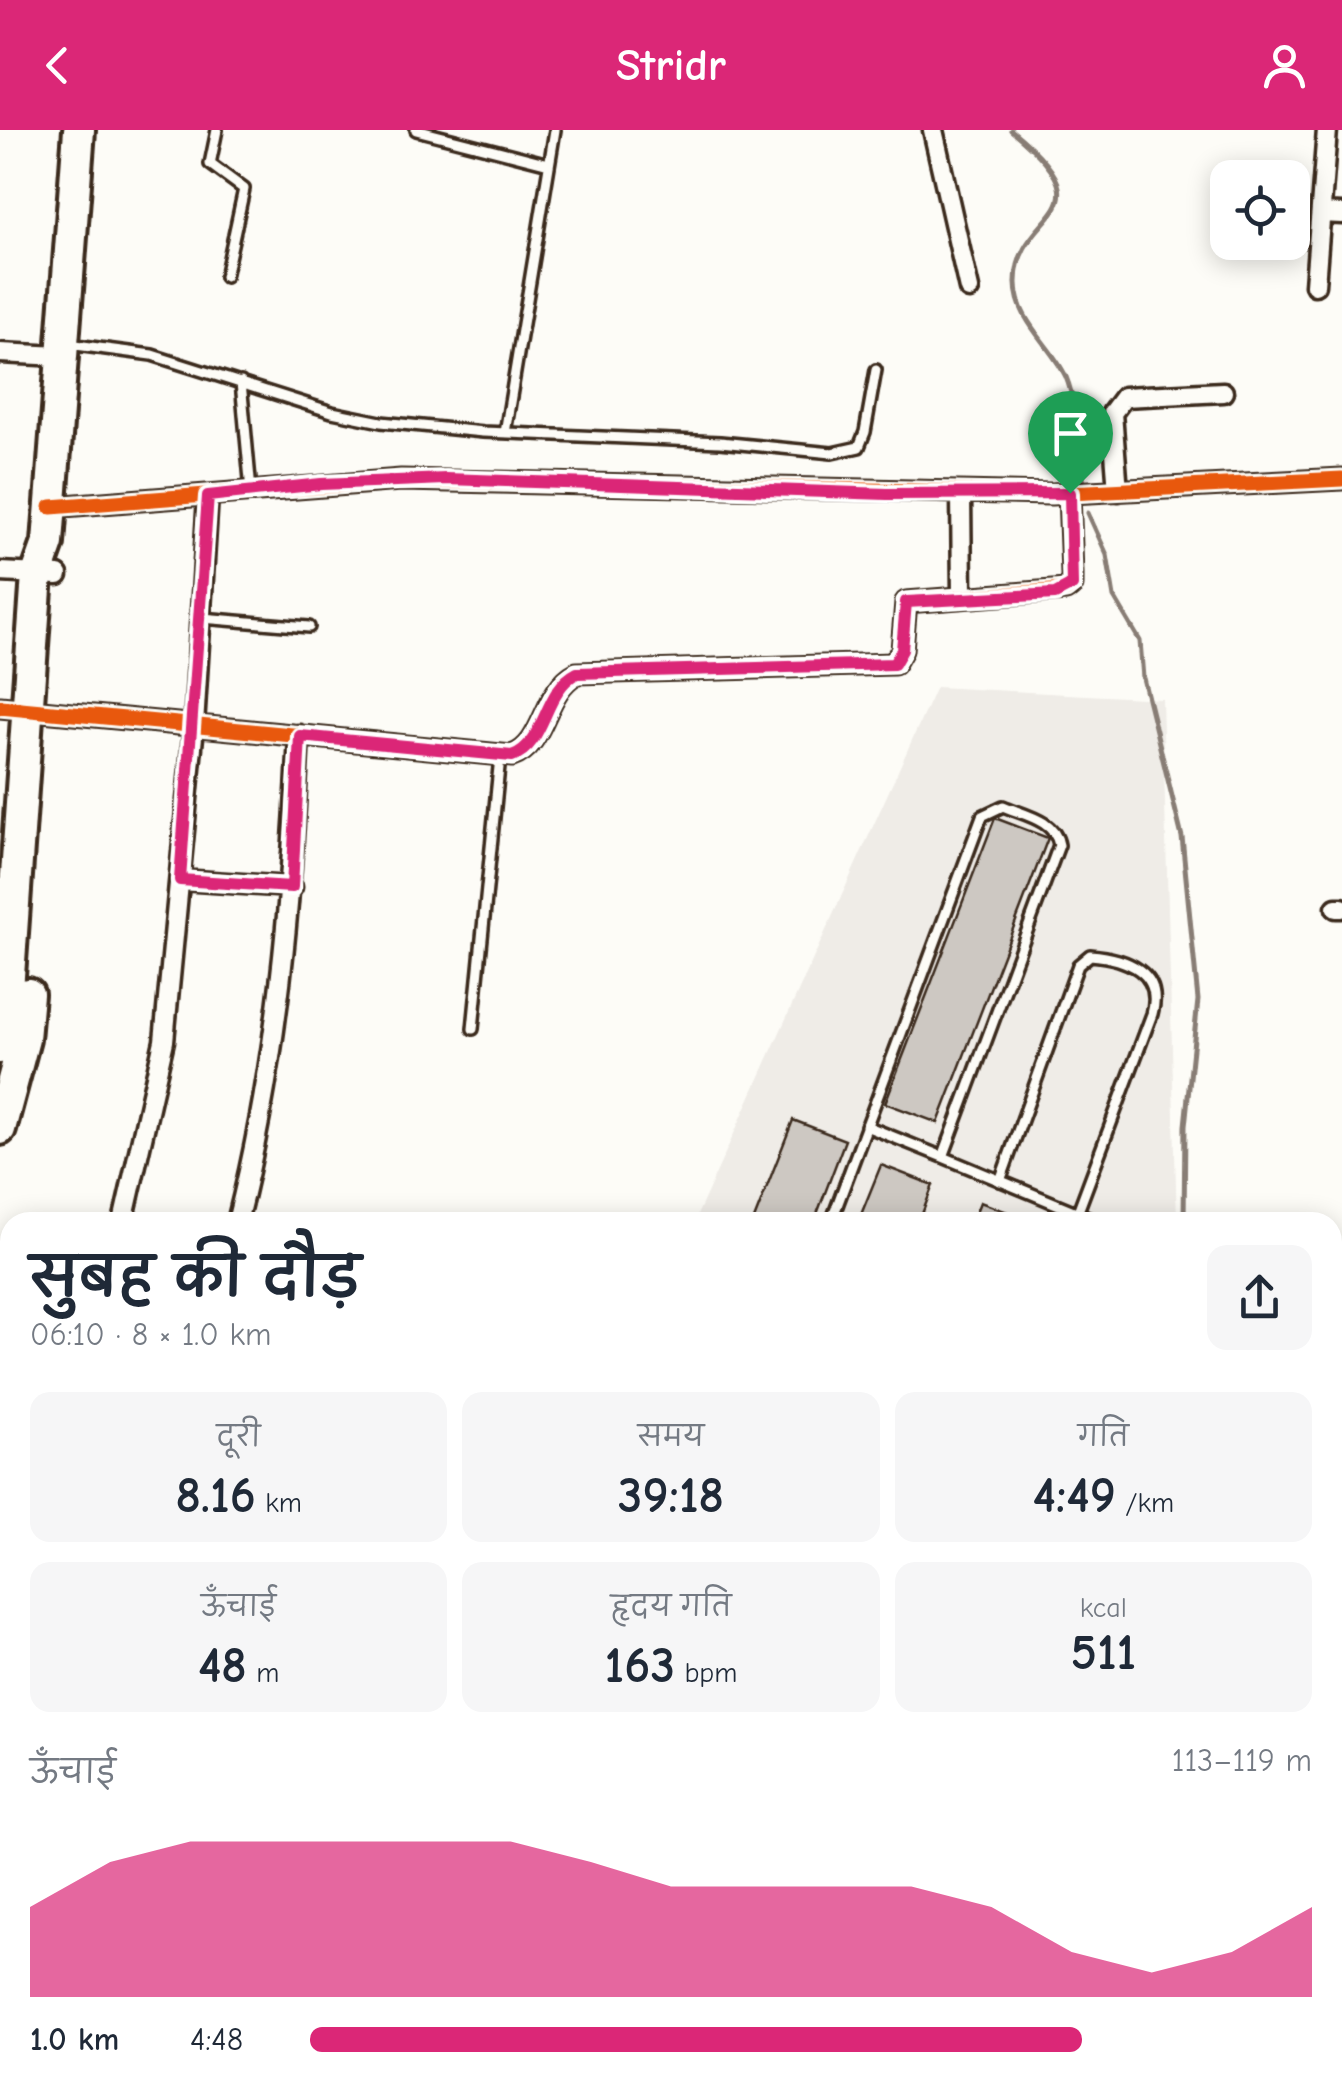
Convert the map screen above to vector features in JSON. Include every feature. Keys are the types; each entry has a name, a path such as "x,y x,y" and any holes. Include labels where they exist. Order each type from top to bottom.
{"main road":[{"path":"6,1047 8,862 24,709 48,574 60,350 78,130"},
{"path":"0,1129 24,709"}],"street":[{"path":"934,130 969,289"},
{"path":"1316,285 1327,130"},
{"path":"1321,213 1342,214"},
{"path":"0,352 60,350"},
{"path":"1118,490 1115,402 1124,397 1223,392"},
{"path":"51,506 446,479 960,494 1070,493 1342,479"},
{"path":"24,709 500,757 528,748 557,687 577,673 894,664 902,650 906,602 1055,594 1072,585 1070,493"},
{"path":"960,494 962,596"},
{"path":"126,1212 159,1079 194,726 208,496"},
{"path":"0,572 48,574"},
{"path":"239,1212 269,1085 292,887 300,736"},
{"path":"180,880 292,887"}],"lane":[{"path":"217,130 210,164 244,189 225,278"},
{"path":"416,130 549,164"},
{"path":"505,433 554,130"},
{"path":"60,350 152,355 332,412 381,422 505,433 642,436 846,453 859,447 866,432 876,370"},
{"path":"242,382 250,491"},
{"path":"202,618 309,627"},
{"path":"473,1029 500,757"},
{"path":"835,1212 982,816 1002,806 1050,826 1057,832 1059,844 943,1157"},
{"path":"1000,1181 1078,965 1090,955 1108,957 1150,977 1156,1000 1078,1212"},
{"path":"866,1126 1000,1181 1064,1212"}],"shaded area":[{"path":"936,687 1162,699 1177,1212 699,1212"}],"building":[{"path":"995,818 1048,838 938,1123 885,1103"},
{"path":"793,1120 845,1140 818,1212 757,1212"},
{"path":"881,1165 933,1185 923,1212 862,1212"},
{"path":"980,1202 1008,1212 976,1212"}],"waterway":[{"path":"1011,130 1042,158 1057,180 1059,197 1020,258 1016,283 1022,309 1070,388 1084,484"},
{"path":"1088,513 1107,555 1114,597 1140,641 1143,678 1182,837 1198,1000 1185,1126 1184,1212"}],"cycle path":[{"path":"51,507 401,480 1051,494 1342,479"},
{"path":"0,707 512,756 532,741 557,692 577,673 894,664 902,650 906,602 1066,590 1072,585 1069,493"}],"route":[{"path":"446,479 887,494 1070,493 1072,585 1066,590 1055,594 918,598 906,602 902,650 894,664 577,673 557,687 528,748 512,756 300,736 292,887 180,880 208,496 321,484 446,479"}]}
